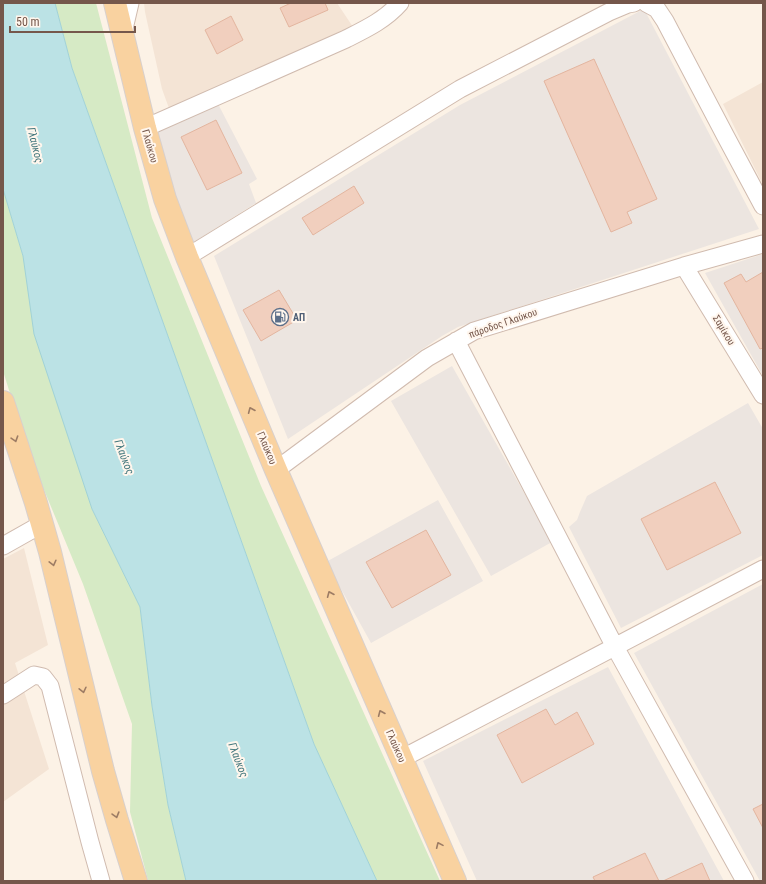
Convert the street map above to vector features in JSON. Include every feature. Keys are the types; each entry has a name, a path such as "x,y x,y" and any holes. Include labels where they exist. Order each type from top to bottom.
{"main road":[{"path":"115,3 122,35"},
{"name":"Γλαύκου","path":"122,35 145,128 165,199 187,257 276,470 455,881"},
{"path":"3,402 42,524 59,586 103,771 136,881"}],"street":[{"name":"Γλαύκου","path":"122,35 130,3"},
{"path":"145,128 346,39 377,23 400,3"},
{"path":"187,257 460,88 609,12 634,3"},
{"path":"646,3 657,10 665,21 763,206"},
{"name":"πάροδος Γλαύκου","path":"276,470 427,358 474,331 684,266 763,244"},
{"name":"Σαμίκου","path":"684,266 763,395"},
{"path":"456,341 615,647 745,881"},
{"path":"3,546 42,524"},
{"path":"401,759 763,569"},
{"path":"3,695 34,675 43,677 50,686 101,881"}],"shaded area":[{"path":"144,3 337,3 355,30 170,111 162,89"},
{"path":"644,9 759,229 458,327 442,336 288,439 214,256 460,105"},
{"path":"763,82 763,185 723,104"},
{"path":"217,102 257,179 249,184 256,203 186,247 148,135"},
{"path":"763,254 763,376 705,273"},
{"path":"452,366 552,542 491,576 391,401"},
{"path":"748,403 763,429 763,555 621,628 569,527 577,520 587,496"},
{"path":"438,500 483,581 371,643 326,562"},
{"path":"24,548 48,645 15,663 49,769 3,802 3,559"},
{"path":"763,584 763,881 760,881 634,653"},
{"path":"608,667 724,881 477,881 423,761"}],"green space":[{"path":"55,3 96,3 152,218 261,486 440,881 377,881 314,744 72,68"},
{"path":"3,189 23,256 92,509 140,607 152,706 168,805 186,881 148,881 130,812 132,724 83,584 28,451 3,371"}],"water":[{"name":"Γλαύκος","path":"3,3 55,3 72,68 314,744 377,881 186,881 168,805 152,706 140,607 92,509 34,334 23,256 3,189"}],"building":[{"path":"291,3 325,3 328,10 289,27 280,8"},
{"path":"231,16 243,40 217,54 205,30"},
{"path":"594,59 657,199 627,212 632,223 611,232 544,81"},
{"path":"216,120 242,173 207,190 181,137"},
{"path":"354,186 364,203 313,235 302,218"},
{"path":"763,272 763,348 760,349 724,283 741,274 746,282"},
{"path":"279,290 297,320 261,341 243,310"},
{"path":"715,482 741,533 667,570 641,519"},
{"path":"426,530 451,575 392,608 366,562"},
{"path":"546,709 555,725 577,712 594,744 522,783 497,735"},
{"path":"763,804 763,828 753,809"},
{"path":"645,853 659,881 595,881 593,877"},
{"path":"702,863 710,881 663,881"}],"place":[{"name":"ΑΠ","path":"280,317"}]}
